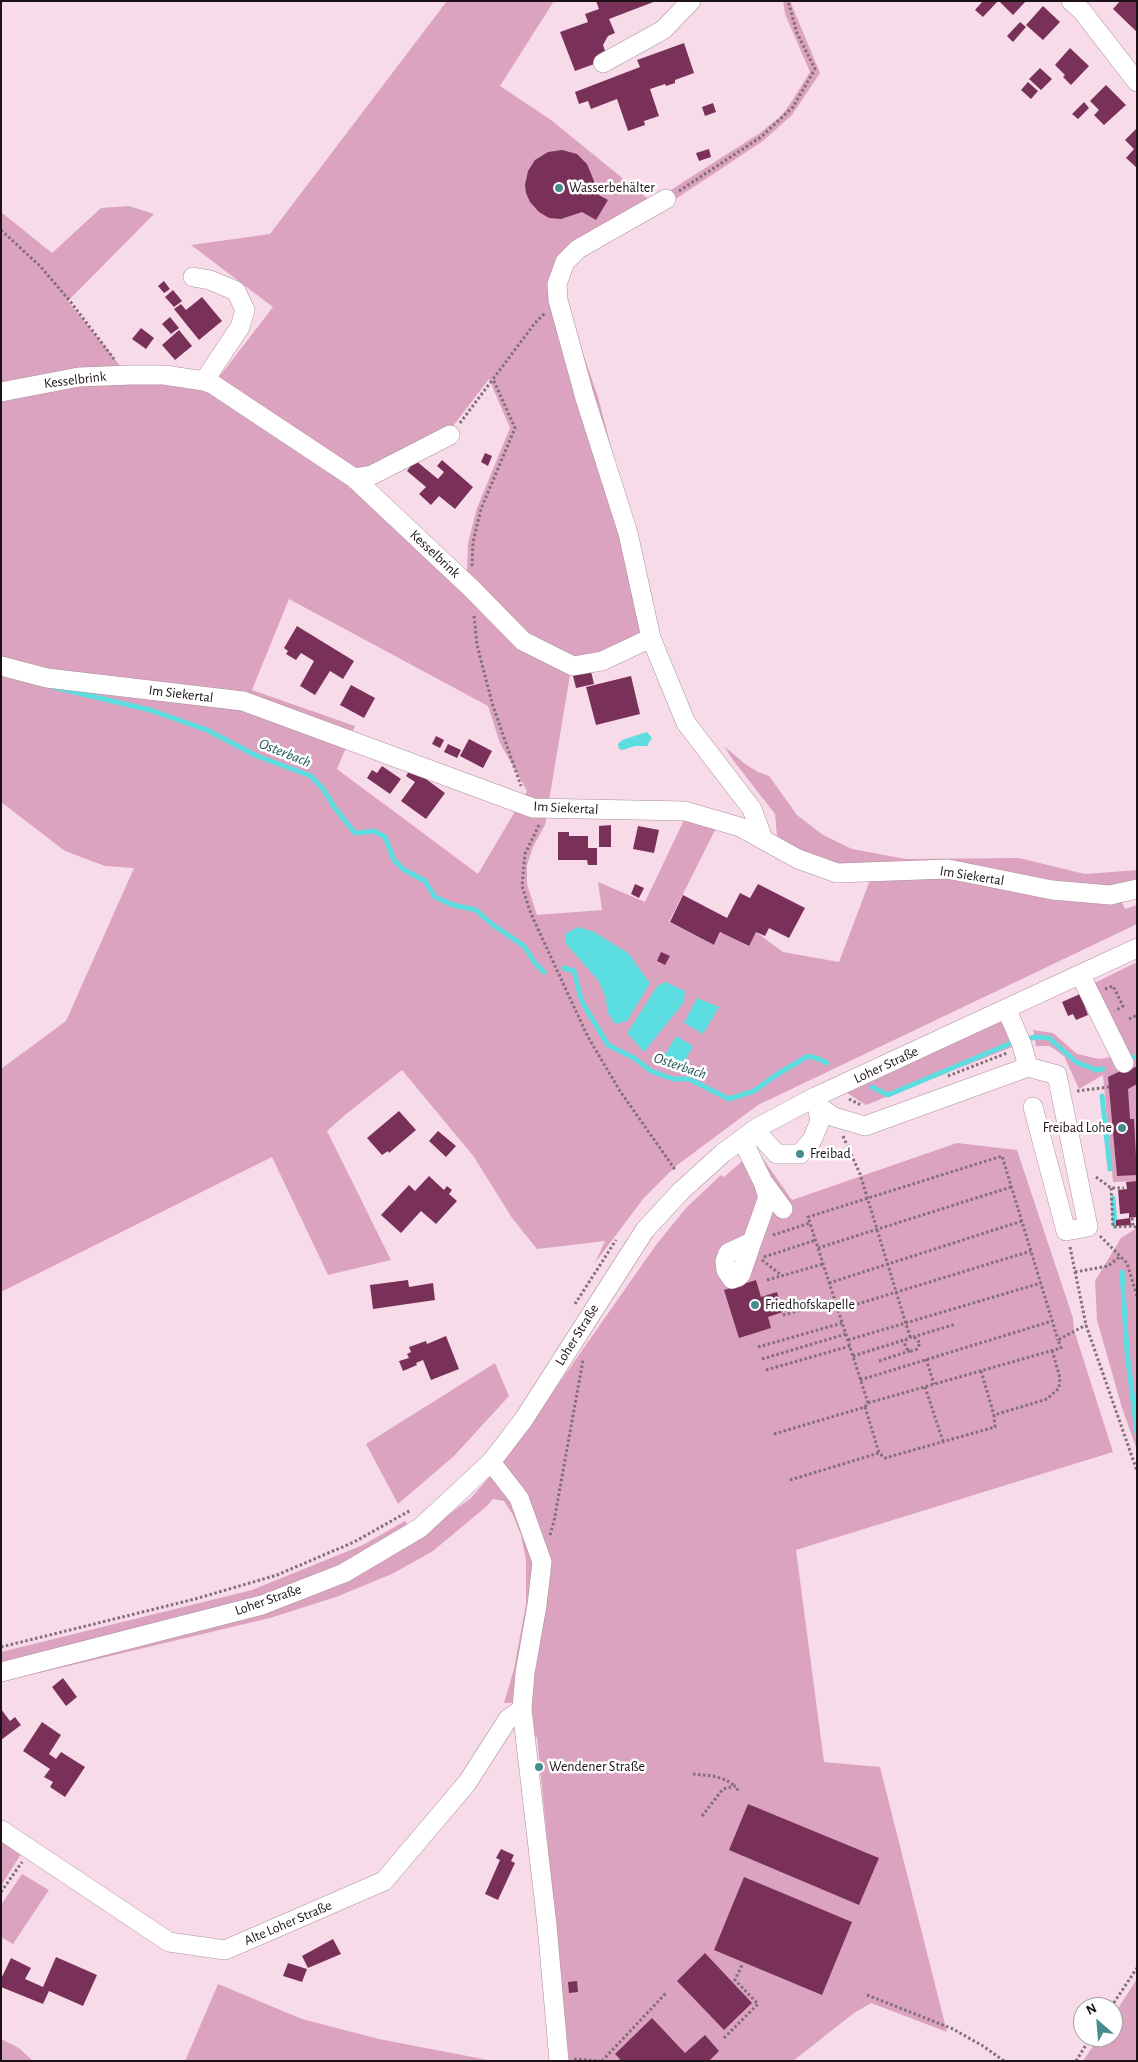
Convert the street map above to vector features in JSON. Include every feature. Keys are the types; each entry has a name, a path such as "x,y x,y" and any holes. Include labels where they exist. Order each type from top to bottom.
{"street":[{"path":"603,64 663,30 690,1"},
{"path":"1072,1 1137,82"},
{"path":"666,200 578,249 566,262 557,284 558,300 585,398 628,533 651,638 686,723 752,809 763,838"},
{"path":"193,277 210,280 236,292 245,310 240,328 204,381"},
{"name":"Kesselbrink","path":"1,392 79,377 164,375 204,381 214,385 354,478 471,588 523,641 573,666 602,661 651,638"},
{"path":"354,478 372,475 450,435"},
{"name":"Im Siekertal","path":"1,666 47,678 243,701 534,808 685,811 740,827 806,862 837,873 948,869 1052,890 1110,896 1137,889"},
{"name":"Loher Straße","path":"1,1672 262,1605 344,1573 420,1528 491,1462 524,1419 645,1230 681,1191 750,1133 816,1097 1081,976 1137,948"},
{"path":"1081,976 1124,1063"},
{"path":"1007,1010 1020,1040 1028,1067"},
{"path":"816,1097 822,1108 834,1116 865,1126 1028,1067 1057,1075 1088,1227 1066,1231 1033,1107"},
{"path":"750,1133 762,1138 777,1154 800,1154 812,1140 820,1122 816,1097"},
{"path":"750,1133 768,1197 752,1242"},
{"path":"763,1182 783,1209"},
{"path":"491,1462 519,1498 542,1562 525,1673 522,1709 547,1924 558,2059"},
{"name":"Alte Loher Straße","path":"1,1830 169,1942 225,1950 384,1882 467,1783 508,1719 522,1709"}],"path":[{"path":"666,200 760,137 793,108 815,69 798,33 788,1"},
{"path":"1,230 40,266 70,301 108,354 131,375"},
{"path":"450,435 535,323 558,300"},
{"path":"493,379 515,428 481,508 473,542 471,588 477,645 493,706 518,781 542,819 525,854 522,886 531,914 588,1037 620,1091 676,1171"},
{"path":"1129,1019 1137,1015"},
{"path":"1083,1089 1108,1087"},
{"path":"834,1116 860,1174 910,1338"},
{"path":"774,1434 867,1405 925,1387 934,1384 1061,1348 1002,1156 808,1218 850,1346 867,1405 879,1454"},
{"path":"1096,1177 1111,1188 1124,1188"},
{"path":"818,1248 1011,1187"},
{"path":"1111,1188 1113,1227 1133,1226 1137,1228"},
{"path":"1132,1218 1133,1226"},
{"path":"829,1283 1022,1221"},
{"path":"752,1242 810,1223"},
{"path":"1088,1227 1095,1230 1127,1263 1137,1296"},
{"path":"1066,1231 1086,1325 1137,1471"},
{"path":"781,1276 760,1258 816,1240"},
{"path":"838,1310 1031,1251"},
{"path":"1075,1272 1108,1266 1120,1256"},
{"path":"767,1280 823,1264"},
{"path":"848,1340 1041,1283"},
{"path":"783,1315 835,1301"},
{"path":"860,1380 1052,1321"},
{"path":"758,1347 842,1323"},
{"path":"853,1356 956,1324"},
{"path":"1058,1340 1086,1325"},
{"path":"762,1359 846,1334"},
{"path":"910,1338 905,1344 907,1348 913,1350"},
{"path":"880,1361 918,1347 919,1342 916,1338 910,1338"},
{"path":"766,1370 850,1346"},
{"path":"994,1414 1047,1399 1059,1388 1060,1378 1052,1350"},
{"path":"926,1359 934,1384"},
{"path":"790,1480 879,1454 886,1458 995,1426 994,1414 981,1371"},
{"path":"925,1387 943,1441"},
{"path":"693,1774 713,1776 736,1786 739,1793"},
{"path":"702,1816 723,1789 736,1786"},
{"path":"1,1892 30,1849"},
{"path":"724,2038 758,2004 735,1980 744,1963"},
{"path":"1118,1997 1137,1968"},
{"path":"558,2059 600,2061 666,1993"},
{"path":"867,1995 953,2029 984,2046 1004,2061"},
{"path":"1076,2061 1085,2047"}],"shaded area":[{"path":"447,1 554,1 500,86 551,120 652,202 760,133 781,116 790,104 810,72 785,14 783,1 790,1 820,73 792,115 763,141 659,210 573,262 563,295 598,397 659,630 600,658 572,663 545,825 533,847 527,865 527,884 537,915 602,910 598,882 645,902 684,820 716,828 669,922 714,945 721,932 748,946 756,932 783,952 839,962 870,880 807,854 777,836 775,814 724,746 745,764 769,776 797,815 823,835 852,849 906,859 1019,858 1085,874 1137,870 1137,882 1116,889 1125,909 1137,905 1137,924 758,1105 676,1166 643,1199 595,1263 605,1241 537,1249 512,1218 474,1157 402,1070 327,1131 391,1260 328,1275 272,1157 1,1292 1,1069 66,1021 134,868 105,866 65,851 1,802 1,212 52,253 101,208 129,206 154,214 68,301 126,373 216,381 273,307 191,245 270,234","holes":["489,379 510,428 477,508 468,543 467,573 355,472 407,454 450,430","289,599 488,706 500,743 527,791 478,874 337,769 355,726 252,690"]},
{"path":"1137,962 1137,1181 1113,1182 1103,1075 1079,1089 1064,1056 1050,1046 1036,1046 1033,1030 1053,1033 1077,1054 1099,1059 1111,1057 1080,990"},
{"path":"1001,1021 1012,1047 866,1105 847,1093"},
{"path":"957,1143 1017,1150 1073,1318 1074,1330 1113,1452 796,1550 824,1762 880,1767 947,2032 871,2003 854,2013 793,2061 569,2061 537,1737 530,1737 528,1702 504,1703 514,1669 526,1604 526,1560 521,1535 513,1515 504,1501 493,1499 433,1551 392,1574 336,1597 270,1618 1,1682 1,1652 252,1590 363,1545 405,1521 417,1538 471,1498 508,1456 656,1245 686,1208 721,1175 724,1177 756,1149 792,1200"},
{"path":"1137,1228 1137,1450 1122,1408 1097,1320 1095,1281 1121,1238"},
{"path":"495,1363 509,1396 454,1456 398,1504 366,1444"},
{"path":"1,1841 21,1854 1,1886"},
{"path":"22,1874 49,1890 13,1944 1,1937 1,1905"},
{"path":"1137,1979 1137,2061 1083,2061 1092,2047 1123,2047 1123,2001"},
{"path":"218,1984 302,2019 379,2039 493,2061 185,2061"},
{"path":"1,2039 19,2048 33,2061 1,2061"}],"water":[{"path":"647,732 652,738 647,746 619,749 618,744 622,740"},
{"path":"578,927 594,932 628,953 650,983 627,1021 615,1024 608,1013 605,996 598,980 566,944 565,934"},
{"path":"666,982 685,991 684,1002 644,1052 627,1033 658,985"},
{"path":"697,998 719,1007 703,1034 684,1023"},
{"path":"676,1036 693,1046 681,1068 663,1058"}],"building":[{"path":"596,1 656,1 609,19 615,33 608,36 603,45 608,59 575,71 560,32 588,22 585,14 599,9"},
{"path":"983,1 997,2 983,17 975,10"},
{"path":"999,1 1026,1 1013,15"},
{"path":"1120,1 1137,1 1137,32 1113,9"},
{"path":"1043,6 1060,22 1043,40 1026,25"},
{"path":"1020,22 1026,27 1013,42 1007,36"},
{"path":"684,43 694,73 675,80 675,83 650,89 659,116 644,121 645,125 628,131 617,99 591,109 588,101 579,104 575,92 640,67 637,60"},
{"path":"1070,48 1089,66 1071,85 1063,77 1065,75 1055,65"},
{"path":"1040,68 1052,79 1041,90 1029,79"},
{"path":"1028,82 1038,91 1031,99 1021,90"},
{"path":"1106,85 1126,105 1104,125 1094,115 1099,110 1090,101"},
{"path":"1084,102 1089,108 1078,119 1072,114"},
{"path":"713,103 716,112 705,116 702,107"},
{"path":"1137,128 1137,168 1126,158 1134,149 1125,140"},
{"path":"709,149 711,157 699,161 696,153"},
{"name":"Wasserbehälter","path":"562,150 577,154 587,164 594,181 593,192 608,200 596,220 582,212 561,219 549,218 539,212 530,202 525,185 528,171 535,160 548,152"},
{"path":"164,281 170,289 164,293 158,286"},
{"path":"173,290 182,301 174,307 165,297"},
{"path":"202,297 222,321 199,340 174,309 181,304 186,310"},
{"path":"170,317 179,328 171,334 162,324"},
{"path":"141,328 154,338 146,349 132,339"},
{"path":"179,330 192,346 175,360 162,345"},
{"path":"485,453 492,456 488,466 481,462"},
{"path":"415,460 438,479 444,472 437,466 442,460 473,487 455,509 439,496 431,505 419,494 426,487 407,471"},
{"path":"297,626 354,661 343,679 330,671 315,695 300,686 314,661 301,653 296,660 286,654 288,651 284,648"},
{"path":"590,667 594,684 576,688 572,672"},
{"path":"631,676 640,714 596,725 586,687"},
{"path":"351,685 375,698 364,718 340,705"},
{"path":"436,736 444,740 440,748 432,744"},
{"path":"469,739 492,751 483,768 460,756"},
{"path":"448,744 461,750 457,758 444,752"},
{"path":"382,766 401,779 390,794 367,778 372,770 377,773"},
{"path":"411,768 445,793 426,819 401,801 415,782 406,776"},
{"path":"611,825 611,847 599,847 599,826"},
{"path":"638,826 659,830 654,853 633,849"},
{"path":"558,832 569,832 569,836 588,836 588,848 597,848 597,865 588,865 587,860 558,860"},
{"path":"635,884 644,888 639,898 631,894"},
{"path":"758,884 805,908 789,938 769,928 765,936 756,932 749,946 720,932 714,945 670,922 683,895 727,918 740,893 750,898"},
{"path":"661,952 670,956 665,965 657,961"},
{"path":"1080,994 1088,1015 1076,1020 1073,1014 1068,1016 1062,1002"},
{"name":"Freibad Lohe","path":"1131,1066 1132,1069 1137,1066 1137,1084 1128,1089 1130,1119 1134,1119 1137,1175 1117,1176 1108,1077"},
{"path":"399,1111 416,1130 389,1153 388,1151 382,1155 367,1138"},
{"path":"438,1131 456,1146 446,1157 429,1141"},
{"path":"429,1176 444,1190 447,1186 452,1190 449,1194 457,1201 436,1224 421,1211 401,1233 381,1215 409,1185 415,1191"},
{"path":"1137,1181 1137,1217 1129,1218 1129,1213 1120,1214 1118,1190 1127,1189 1126,1182"},
{"path":"1130,1218 1131,1225 1116,1226 1116,1220"},
{"path":"408,1280 409,1287 433,1283 435,1300 373,1309 370,1285"},
{"name":"Friedhofskapelle","path":"756,1280 761,1297 777,1292 783,1312 768,1317 771,1328 739,1338 724,1290"},
{"path":"446,1336 459,1369 431,1380 423,1360 403,1371 399,1361 409,1358 407,1354 411,1352 409,1347 426,1341 427,1344"},
{"path":"63,1678 77,1697 66,1706 52,1687"},
{"path":"1,1709 10,1721 15,1717 21,1725 1,1740"},
{"path":"42,1722 61,1735 49,1754 56,1759 61,1752 85,1767 65,1797 50,1787 53,1782 44,1777 50,1769 23,1751"},
{"path":"748,1804 879,1858 859,1905 729,1850"},
{"path":"501,1849 514,1855 511,1861 515,1863 498,1900 485,1894 500,1860 496,1858"},
{"path":"744,1877 852,1922 822,1995 714,1950"},
{"path":"333,1939 341,1954 308,1968 302,1956"},
{"path":"705,1953 752,2003 724,2030 677,1981"},
{"path":"56,1957 97,1975 83,2006 49,1991 43,2004 1,1987 1,1979 11,1958 31,1968 25,1979 43,1987"},
{"path":"288,1963 307,1969 302,1982 283,1976"},
{"path":"577,1981 578,1992 569,1993 568,1982"},
{"path":"652,2018 685,2053 705,2035 719,2051 709,2061 618,2061 620,2059 615,2054"}],"waterway":[{"name":"Osterbach","path":"53,687 150,710 207,730 257,756 311,776 323,789 355,833 374,831 385,837 394,860 403,869 425,881 435,897 453,905 476,910 493,925 524,946 535,963 544,972"},
{"name":"Osterbach","path":"564,968 574,971 582,1002 608,1045 634,1058 651,1071 673,1079 689,1079 729,1099 754,1091 808,1056 827,1063"},
{"name":"Osterbach","path":"1025,1039 1049,1038 1076,1062 1096,1070 1103,1069"},
{"name":"Osterbach","path":"872,1087 888,1095 1016,1041"},
{"name":"Osterbach","path":"1128,1060 1137,1056"},
{"path":"1102,1096 1110,1169"},
{"path":"1113,1198 1115,1226"},
{"path":"1122,1272 1127,1352 1137,1433"}],"place":[{"name":"Wasserbehälter","path":"559,188"},
{"name":"Freibad Lohe","path":"1122,1128"},
{"name":"Freibad","path":"800,1154"},
{"name":"Friedhofskapelle","path":"755,1305"},
{"name":"Wendener Straße","path":"539,1767"}]}
